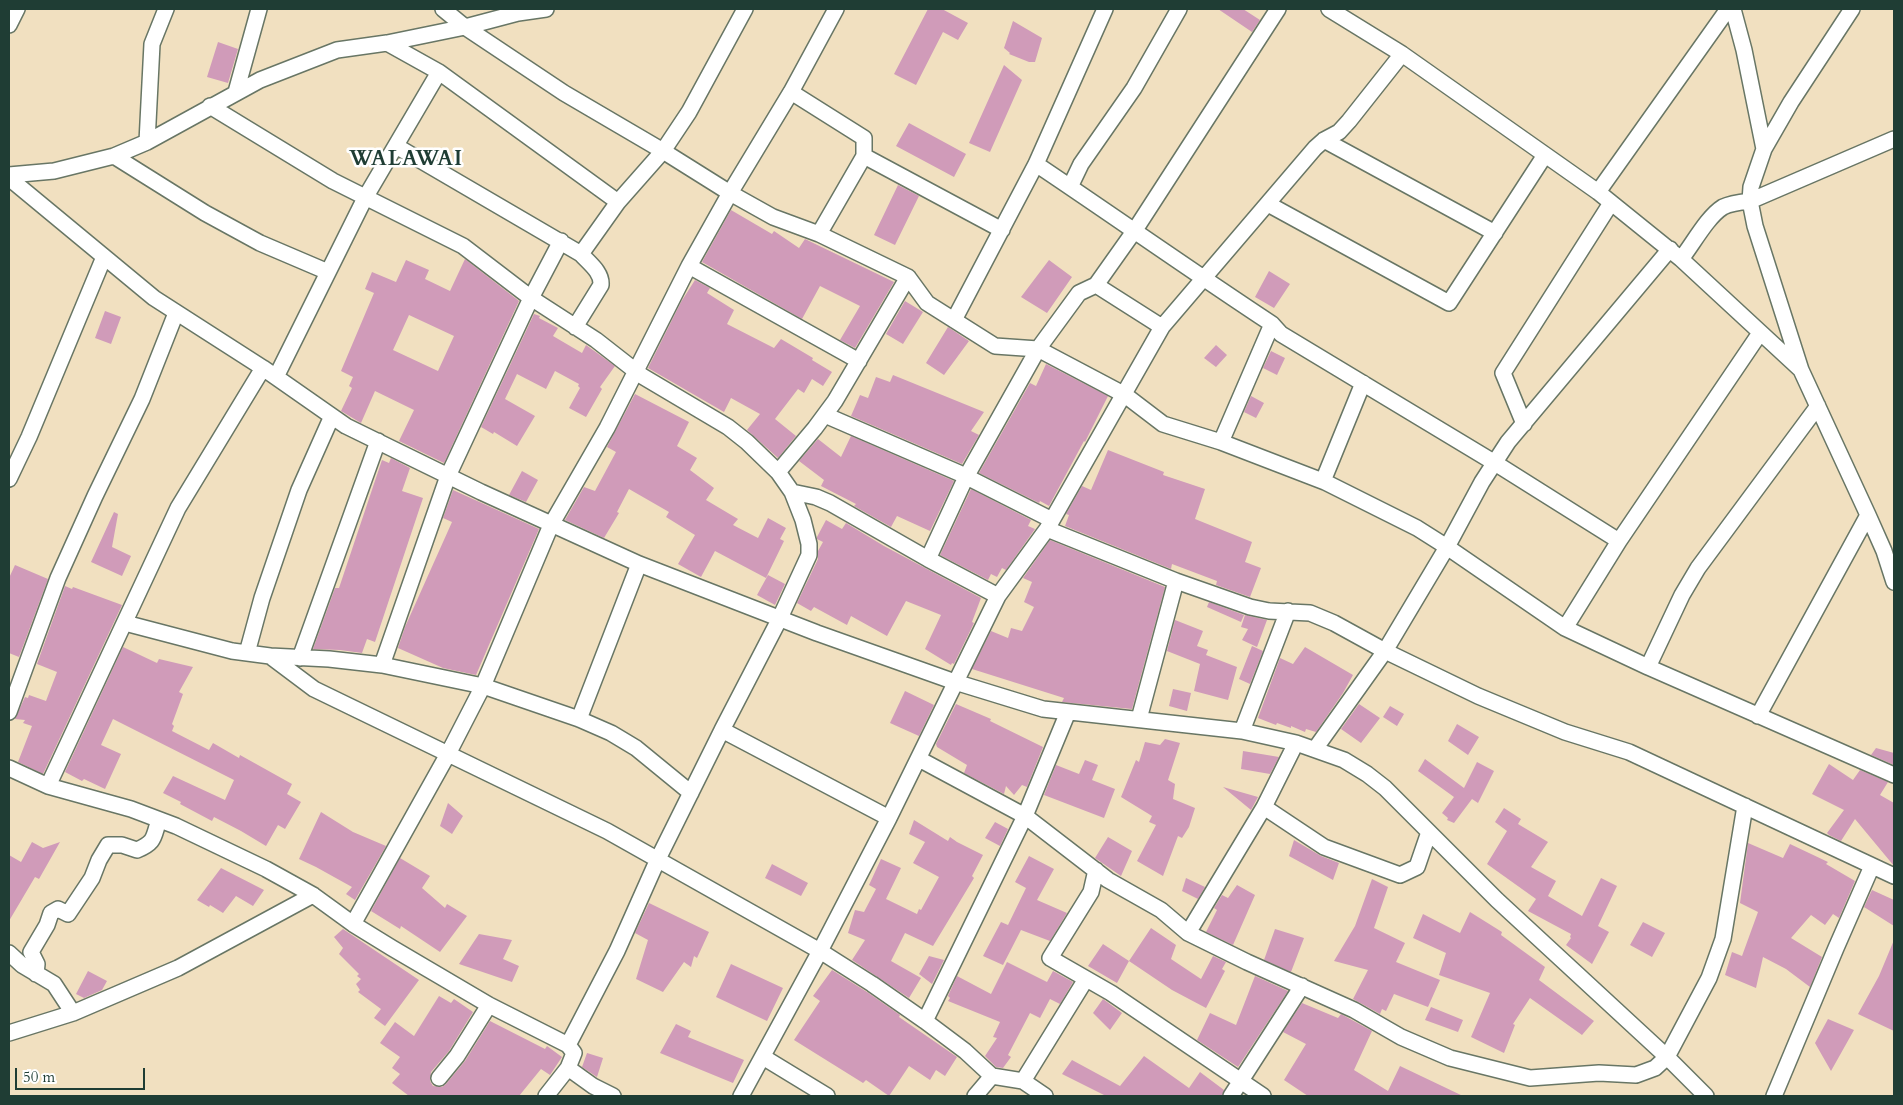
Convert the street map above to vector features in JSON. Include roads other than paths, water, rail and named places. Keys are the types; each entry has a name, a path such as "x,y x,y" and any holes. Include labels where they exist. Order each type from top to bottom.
{"street":[{"path":"9,25 17,9"},
{"path":"147,142 152,44 166,9"},
{"path":"236,92 259,9"},
{"path":"9,177 54,171 114,156 147,142 260,80 337,50 387,43 465,27 519,11 546,9"},
{"path":"581,254 618,202 663,151 689,112 745,9"},
{"path":"353,924 448,754 483,686 551,525 607,428 689,266 730,193 791,92 836,9"},
{"path":"954,320 1036,164 1105,9"},
{"path":"1070,187 1082,164 1134,88 1179,9"},
{"path":"928,559 966,477 1038,348 1079,293 1096,285 1135,230 1278,9"},
{"path":"1329,9 1346,13 1598,192 1675,254 1801,370"},
{"path":"1598,192 1728,9"},
{"path":"1733,9 1744,50 1764,149"},
{"path":"1852,9 1791,102 1764,149 1751,186 1750,200 1755,226 1801,370 1884,551 1894,582"},
{"path":"449,11 465,27 564,93 730,193 773,217 819,234 908,277 927,304 995,346 1038,348 1125,394 1163,424 1222,442 1323,481 1417,528 1565,628 1648,668 1894,775"},
{"path":"387,43 439,72 618,202"},
{"path":"741,1096 820,951 919,759 998,596 1049,524 1162,328 1324,140 1338,132 1349,121 1402,54"},
{"path":"48,786 178,508 270,373 328,272 365,198 439,72"},
{"path":"791,92 864,138 864,156 819,234"},
{"path":"210,106 333,181 463,246 531,298 665,391 728,427 747,442 778,472 792,492 803,520 810,550 779,620 722,730 658,859 617,951 568,1045"},
{"path":"1315,749 1385,651 1447,547 1482,482 1508,442 1675,254 1722,208 1750,200 1894,139"},
{"path":"1324,140 1495,233"},
{"path":"396,146 581,254 598,273 601,285 575,327"},
{"path":"1268,204 1449,303 1545,155"},
{"path":"114,156 205,214 260,243 328,272"},
{"path":"864,156 1002,230"},
{"path":"1036,164 1272,324 1281,334 1495,463 1619,541"},
{"path":"9,177 154,298 270,373 346,426 551,525 638,564 779,620 955,682 1043,709 1242,731 1296,743 1344,760 1385,788 1497,900 1667,1057 1706,1096"},
{"path":"1524,424 1503,373 1611,203"},
{"path":"382,665 448,476 531,298 561,241"},
{"path":"9,479 104,257"},
{"path":"689,266 859,361"},
{"path":"778,472 825,414 859,361 908,277"},
{"path":"1096,285 1162,328"},
{"path":"9,712 58,578 142,399 176,313"},
{"path":"1222,442 1272,324"},
{"path":"1565,628 1619,541 1760,333"},
{"path":"1323,481 1364,383"},
{"path":"1648,668 1682,595 1698,568 1818,406"},
{"path":"825,414 966,477 1049,524 1176,581 1250,607 1269,611 1310,613 1334,623 1385,651 1478,696 1565,732 1630,752 1894,876"},
{"path":"248,653 262,598 296,499 332,416"},
{"path":"300,658 378,441"},
{"path":"792,492 816,497 830,503 928,559 998,596"},
{"path":"1758,716 1868,515"},
{"path":"579,719 638,564"},
{"path":"1139,719 1176,581"},
{"path":"1242,731 1288,611"},
{"path":"125,623 206,645 248,653 382,665 483,686 579,719 611,733 636,748 691,793"},
{"path":"270,656 314,689 608,831 658,859 820,951 872,984 965,1051 992,1076 1023,1081 1045,1096"},
{"path":"925,1021 1025,816 1068,712"},
{"path":"722,730 888,818"},
{"path":"1188,933 1264,807 1296,743"},
{"path":"919,759 1025,816 1108,880 1160,910 1188,933 1354,1010 1401,1037 1450,1058 1530,1078 1599,1073 1636,1076 1655,1068 1667,1057 1709,978 1723,939 1745,806"},
{"path":"9,768 48,786 131,809 159,820 266,869 314,895 353,924 489,1005 568,1045 574,1053 568,1068 546,1096"},
{"path":"1264,807 1324,847 1400,875 1417,867 1428,832"},
{"path":"36,974 37,964 31,952 47,925 51,913 58,909 68,914 92,878 99,860 108,845 122,845 138,850 148,846 154,839 159,820"},
{"path":"1774,1096 1872,866"},
{"path":"1096,870 1091,892 1050,958 1112,993 1263,1096"},
{"path":"9,1033 73,1013 178,968 314,895"},
{"path":"9,953 22,965 54,984 73,1013"},
{"path":"1023,1081 1086,979"},
{"path":"1231,1096 1242,1082 1302,986"},
{"path":"439,1078 457,1056 489,1005"},
{"path":"763,1056 827,1096"},
{"path":"568,1068 593,1086 613,1096"},
{"path":"975,1096 992,1076"}],"district":[{"name":"WALAWAI","path":"406,160"}]}
